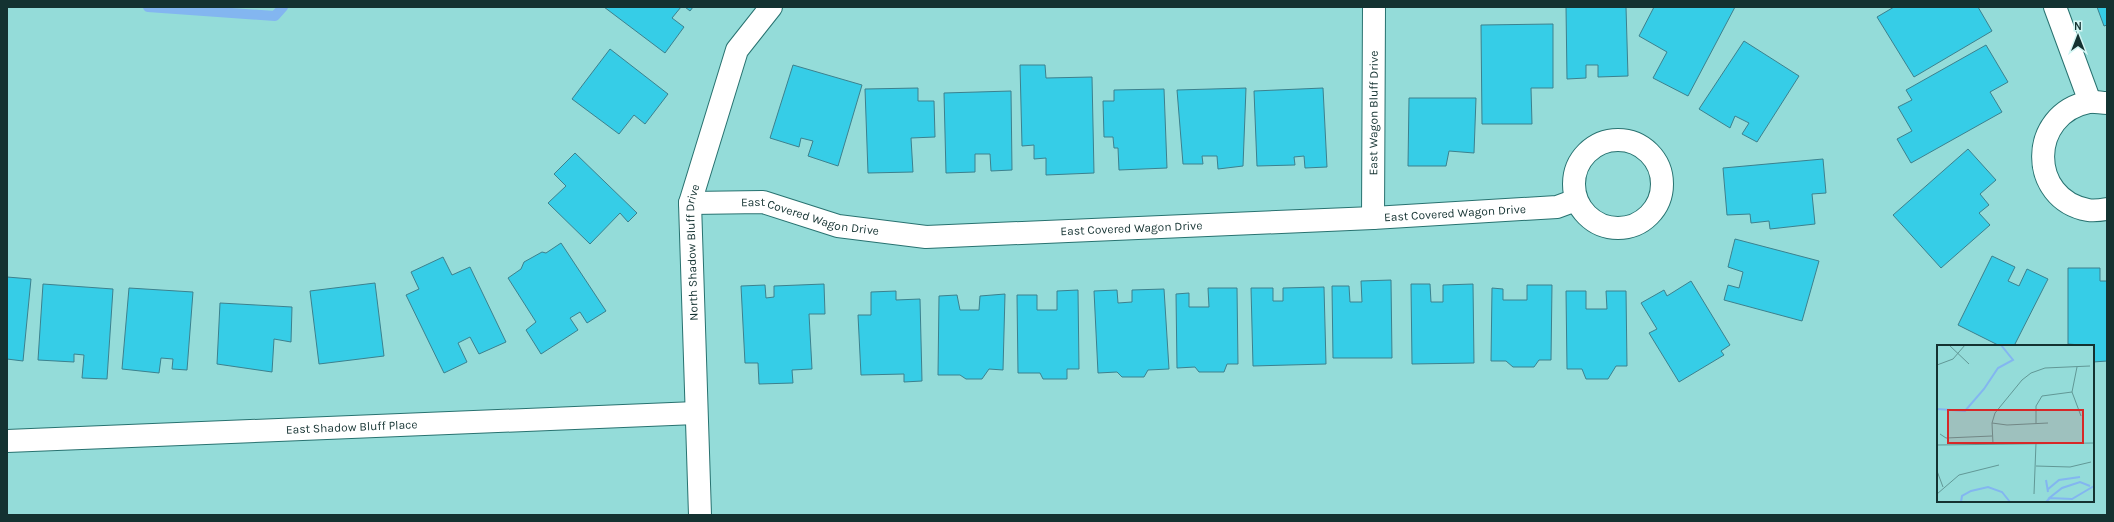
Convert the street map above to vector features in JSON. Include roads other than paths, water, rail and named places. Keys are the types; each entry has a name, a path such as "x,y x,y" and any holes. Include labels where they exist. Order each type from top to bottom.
{"street":[{"name":"North Shadow Bluff Drive","path":"700,515 690,203 738,50 771,7"},
{"name":"East Wagon Bluff Drive","path":"1373,218 1374,7"},
{"path":"2055,7 2098,102 2074,107 2056,121 2048,130 2043,146 2042,162 2047,179 2056,193 2071,204 2089,210 2107,209"},
{"path":"1622,140 1637,143 1649,152 1658,164 1662,178 1662,192 1657,206 1648,216 1636,225 1622,228 1608,227 1595,222 1584,213 1576,200 1573,185 1575,171 1582,157 1593,147 1607,141 1622,140"},
{"name":"East Covered Wagon Drive","path":"690,203 764,202 838,226 926,237 1373,218 1557,207 1576,200"},
{"name":"East Shadow Bluff Place","path":"7,441 696,413"}],"waterway":[{"path":"148,7 275,16 283,7"}]}
